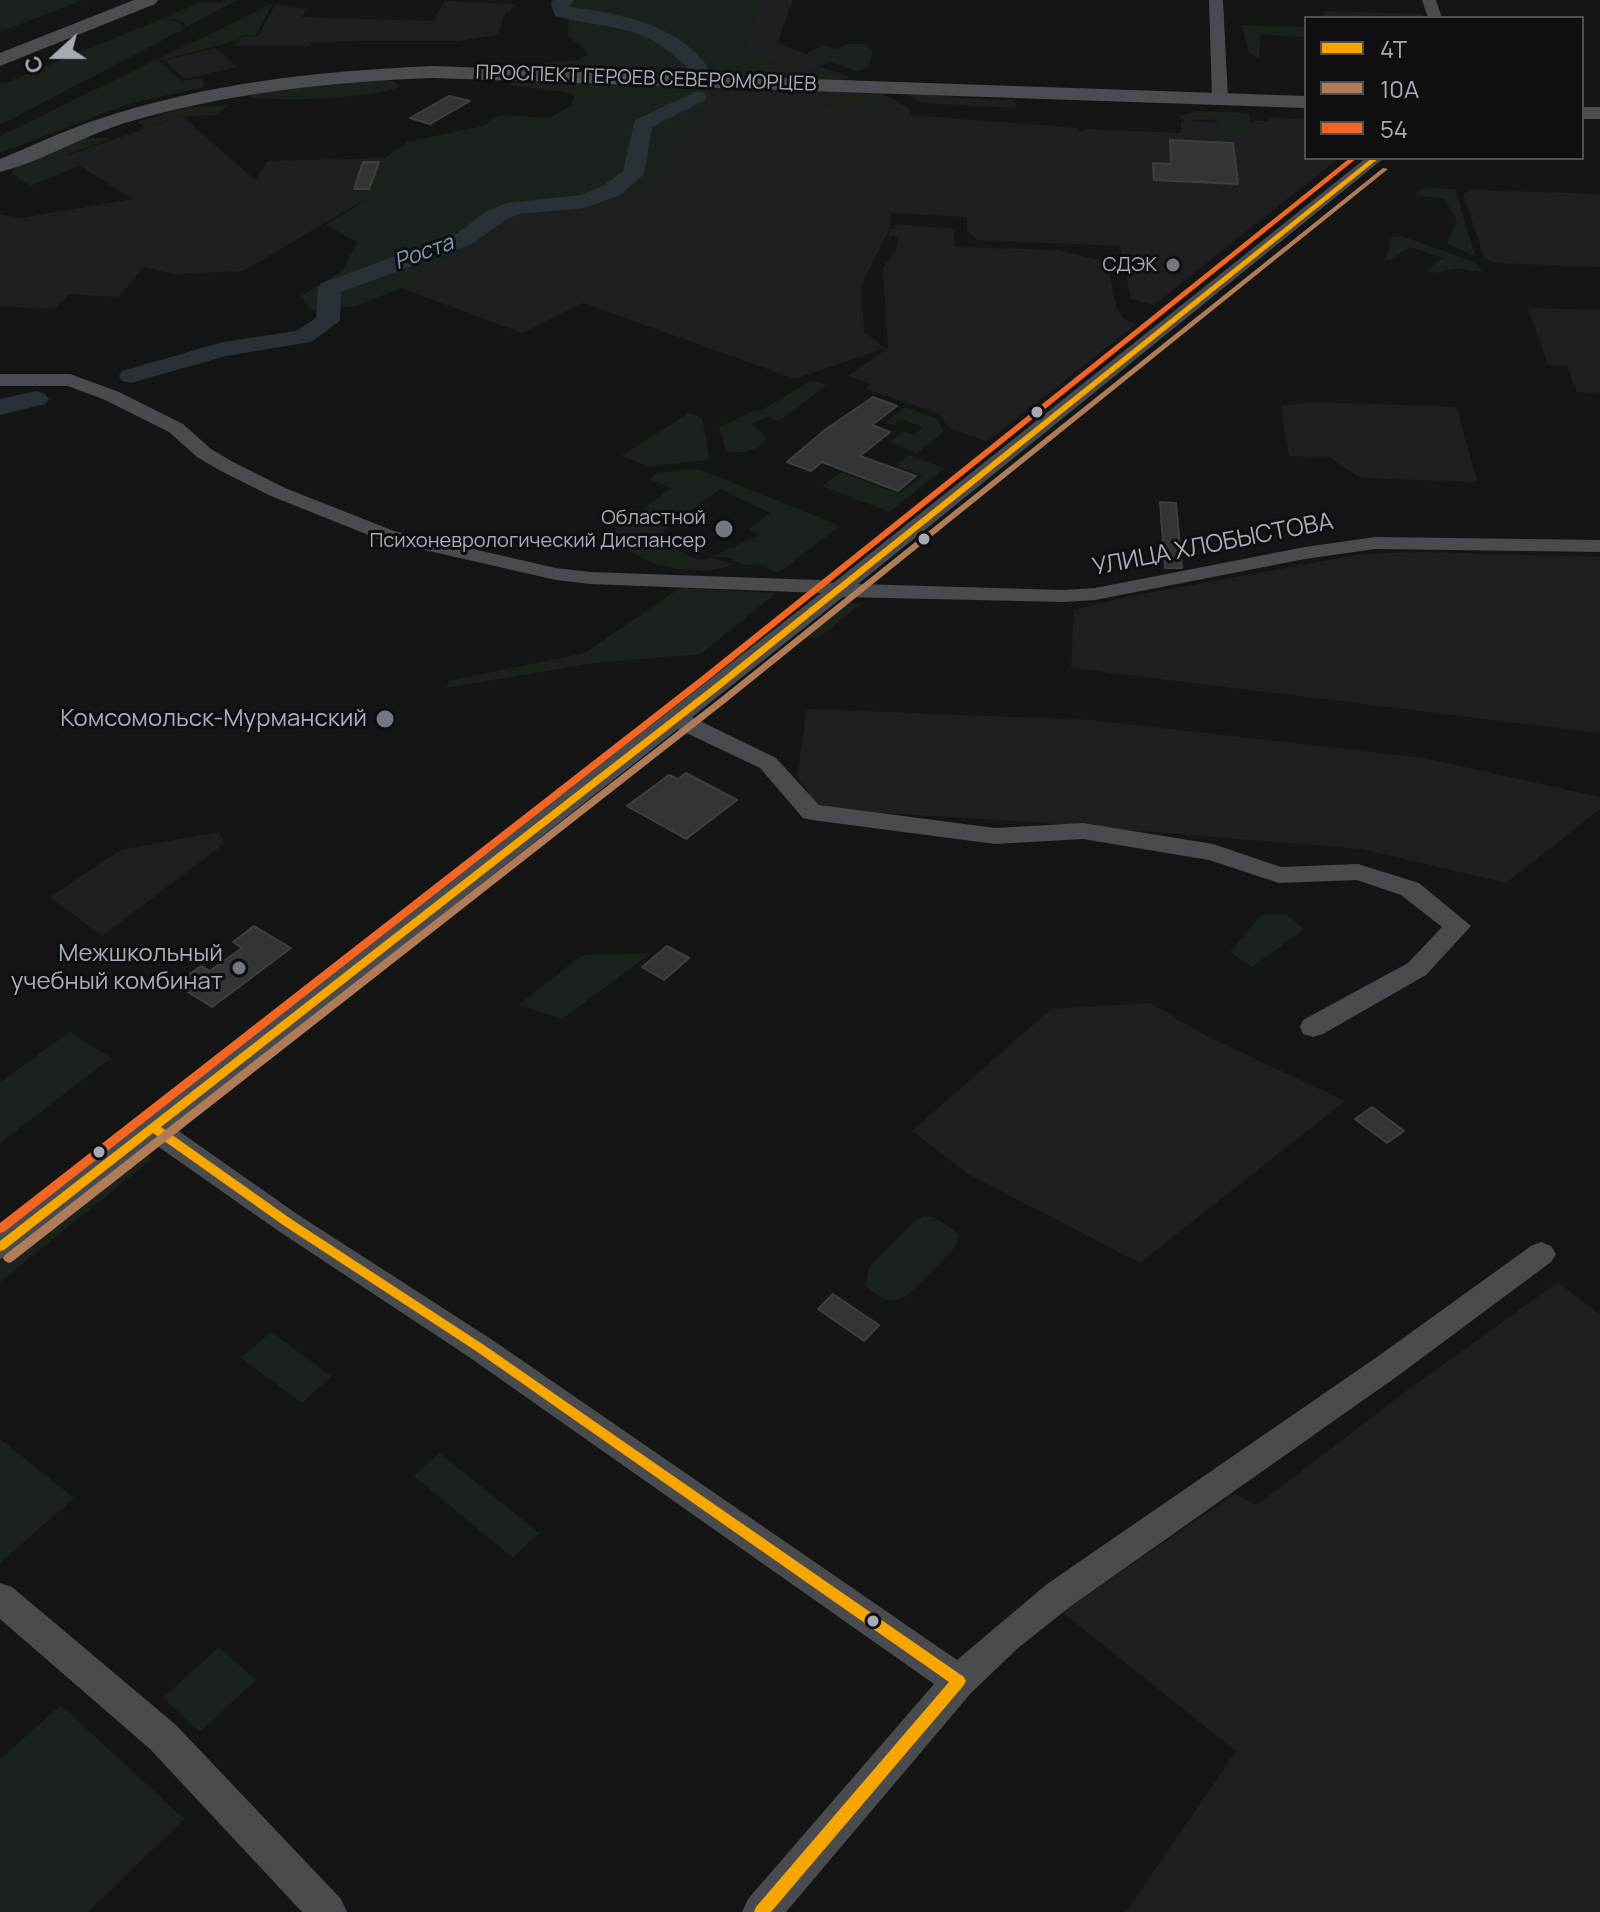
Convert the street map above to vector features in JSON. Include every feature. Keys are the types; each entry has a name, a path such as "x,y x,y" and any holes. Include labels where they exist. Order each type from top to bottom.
{"main road":[{"path":"0,49 124,0"},
{"path":"0,60 149,0"},
{"name":"ПРОСПЕКТ ГЕРОЕВ СЕВЕРОМОРЦЕВ","path":"0,166 98,126 162,107 252,87 372,73 433,72 1304,102"}],"street":[{"path":"1216,0 1220,99"},
{"path":"0,1247 675,718 1374,160"},
{"name":"УЛИЦА ХЛОБЫСТОВА","path":"0,380 70,380 112,396 176,428 204,453 226,466 278,492 388,536 556,574 590,578 819,586 836,590 1064,596 1095,594 1305,553 1375,543 1600,546"},
{"path":"675,718 768,763 812,812 995,836 1083,831 1213,852 1279,875 1358,872 1410,889 1458,926 1417,969 1313,1027"},
{"path":"152,1127 287,1222 480,1348 959,1681"},
{"path":"761,1912 959,1681 1059,1595 1380,1371 1541,1254"},
{"path":"0,1598 163,1737 328,1912"}],"shaded area":[{"path":"0,0 83,0 0,32"},
{"path":"238,0 186,27 183,21 165,18 179,22 184,29 0,125 0,85 202,2 220,3"},
{"path":"569,0 761,0 744,43 757,59 811,72 821,67 850,77 839,80 542,68 530,65 579,60 586,56 585,49 568,36 569,15 565,6"},
{"path":"761,0 793,0 777,43 829,62 811,72 757,59 744,43"},
{"path":"445,1 515,4 510,12 505,13 497,35 459,41 235,46 242,37 258,36 275,5 306,9 302,17 433,21"},
{"path":"273,3 256,35 242,35 238,40 159,61 182,81 202,78 205,87 131,103 0,153 0,136"},
{"path":"1322,11 1422,16 1323,16"},
{"path":"1242,25 1304,27 1304,38 1260,34 1259,59 1249,53"},
{"path":"848,44 865,44 873,52 868,68 857,71 806,54 823,45 837,49"},
{"path":"216,48 237,67 185,79 164,60"},
{"path":"517,80 717,88 658,174 629,192 610,200 515,210 401,288 356,306 311,310 301,296 342,271 357,242 326,225 368,198 385,158 407,142 482,126 500,115 549,118 571,106 574,97 566,92 508,85"},
{"path":"394,81 400,87 369,94 325,98 249,97 252,93 315,84"},
{"path":"717,88 826,91 824,104 910,109 910,115 1079,128 1079,131 1085,132 1085,129 1181,133 1181,121 1253,123 1268,121 1268,118 1304,119 1304,160 1336,160 1154,305 1131,299 1120,246 977,240 967,231 967,217 891,213 890,229 894,229 895,224 954,229 955,247 1058,250 1100,260 1107,264 1117,309 1123,318 1136,324 987,442 949,428 940,414 866,389 871,384 848,376 888,348 883,267 896,250 898,237 889,236 889,230 861,286 864,332 885,348 795,379 583,303 522,333 401,288 515,210 610,200 658,174"},
{"path":"826,91 881,93 910,109 823,104"},
{"path":"908,94 1014,100 1017,108 921,103"},
{"path":"228,105 215,115 182,116 145,128 137,122 186,107"},
{"path":"1196,111 1249,113 1252,134 1216,136 1217,120 1194,119 1187,127 1183,126 1185,120 1177,117"},
{"path":"182,116 255,180 268,161 385,158 368,198 243,271 173,274 144,267 119,297 70,294 54,309 0,306 0,214 22,218 132,199 65,156"},
{"path":"85,138 113,138 66,155 81,165 30,186 12,174 14,167"},
{"path":"1423,188 1455,189 1475,256 1447,244 1457,220 1444,199 1415,195"},
{"path":"1473,190 1600,194 1600,267 1495,263 1484,258 1463,193"},
{"path":"1402,236 1476,263 1482,271 1426,271 1443,258 1411,247 1390,260 1384,260 1390,249 1391,237"},
{"path":"1528,308 1600,310 1600,393 1577,392 1567,366 1548,365"},
{"path":"812,380 827,385 779,421 767,417 752,424 766,436 759,446 744,452 726,451 719,427 762,410"},
{"path":"1314,402 1457,407 1477,482 1360,478 1329,457 1289,456 1281,406"},
{"path":"905,407 936,418 944,432 917,453 889,442 904,431 914,435 923,427 901,419 893,425 885,423"},
{"path":"689,413 702,418 710,460 648,466 621,456"},
{"path":"909,455 945,468 889,512 822,486 841,472 899,494 922,476 896,465"},
{"path":"697,469 840,526 778,573 759,564 743,565 727,557 711,557 760,535 749,529 770,513 720,489 662,532 684,542 679,551 698,560 711,558 733,564 702,570 667,567 634,554 610,534 671,488 649,479 657,473"},
{"path":"1422,552 1600,557 1600,733 1071,668 1074,610 1126,597 1362,554"},
{"path":"680,588 776,593 701,654 594,663 446,688 448,681 585,653"},
{"path":"843,602 861,604 820,637 797,640"},
{"path":"807,709 1091,720 1424,758 1600,797 1600,809 1506,883 1362,849 1030,822 820,809 797,776"},
{"path":"219,832 224,844 102,936 50,897 120,850"},
{"path":"1286,914 1304,929 1252,967 1230,952 1261,915"},
{"path":"651,953 562,1019 519,1005 582,955"},
{"path":"1150,1003 1203,1034 1345,1101 1140,1263 968,1174 912,1131 1051,1009"},
{"path":"69,1032 111,1058 0,1143 0,1083"},
{"path":"136,1147 153,1158 0,1282 0,1256"},
{"path":"924,1216 934,1217 959,1234 955,1247 907,1296 896,1301 884,1299 865,1286 869,1267 916,1220"},
{"path":"1558,1282 1600,1315 1600,1912 1126,1912 1236,1751 1062,1612 1235,1494 1257,1505 1404,1393"},
{"path":"271,1332 331,1376 302,1403 241,1358"},
{"path":"0,1439 74,1498 0,1563"},
{"path":"439,1453 539,1533 513,1558 414,1476"},
{"path":"219,1647 256,1680 200,1732 163,1698"},
{"path":"61,1705 184,1819 88,1912 0,1912 0,1759"}],"building":[{"path":"449,96 470,101 430,124 410,118"},
{"path":"1170,140 1233,143 1238,184 1154,180 1153,163 1171,164"},
{"path":"363,162 379,162 369,189 354,189"},
{"path":"873,397 897,406 872,425 890,432 860,456 916,476 898,491 822,462 811,471 787,462 826,429"},
{"path":"1160,502 1176,503 1182,568 1165,568"},
{"path":"686,773 737,800 686,839 627,806 669,775 678,779"},
{"name":"Межшкольный учебный комбинат","path":"254,926 291,948 212,1007 175,984 201,966 210,971 242,948 233,942"},
{"path":"667,946 689,958 664,980 642,967"},
{"path":"1372,1107 1404,1131 1387,1143 1355,1119"},
{"path":"833,1294 879,1325 864,1341 818,1309"}],"waterway":[{"name":"Роста","path":"564,0 560,4 562,12 602,17 653,32 683,52 698,67"},
{"name":"Роста","path":"131,376 223,349 303,337 328,321 330,288 464,239 497,215 515,208 585,201 612,190 633,174 642,124 697,97"},
{"name":"Роста","path":"0,407 36,399"}],"transit line":[{"name":"54","path":"0,1229 704,679 1352,160"},
{"name":"4Т","path":"0,1247 713,690 1374,160"},
{"name":"10А","path":"9,1258 722,701 1385,169"},
{"name":"4Т","path":"152,1127 287,1222 480,1348 959,1681 761,1912"}],"place":[{"name":"СДЭК","path":"1173,265"},
{"name":"Областной Психоневрологический Диспансер","path":"724,529"},
{"name":"Комсомольск-Мурманский","path":"385,719"},
{"name":"Межшкольный учебный комбинат","path":"239,968"}]}
